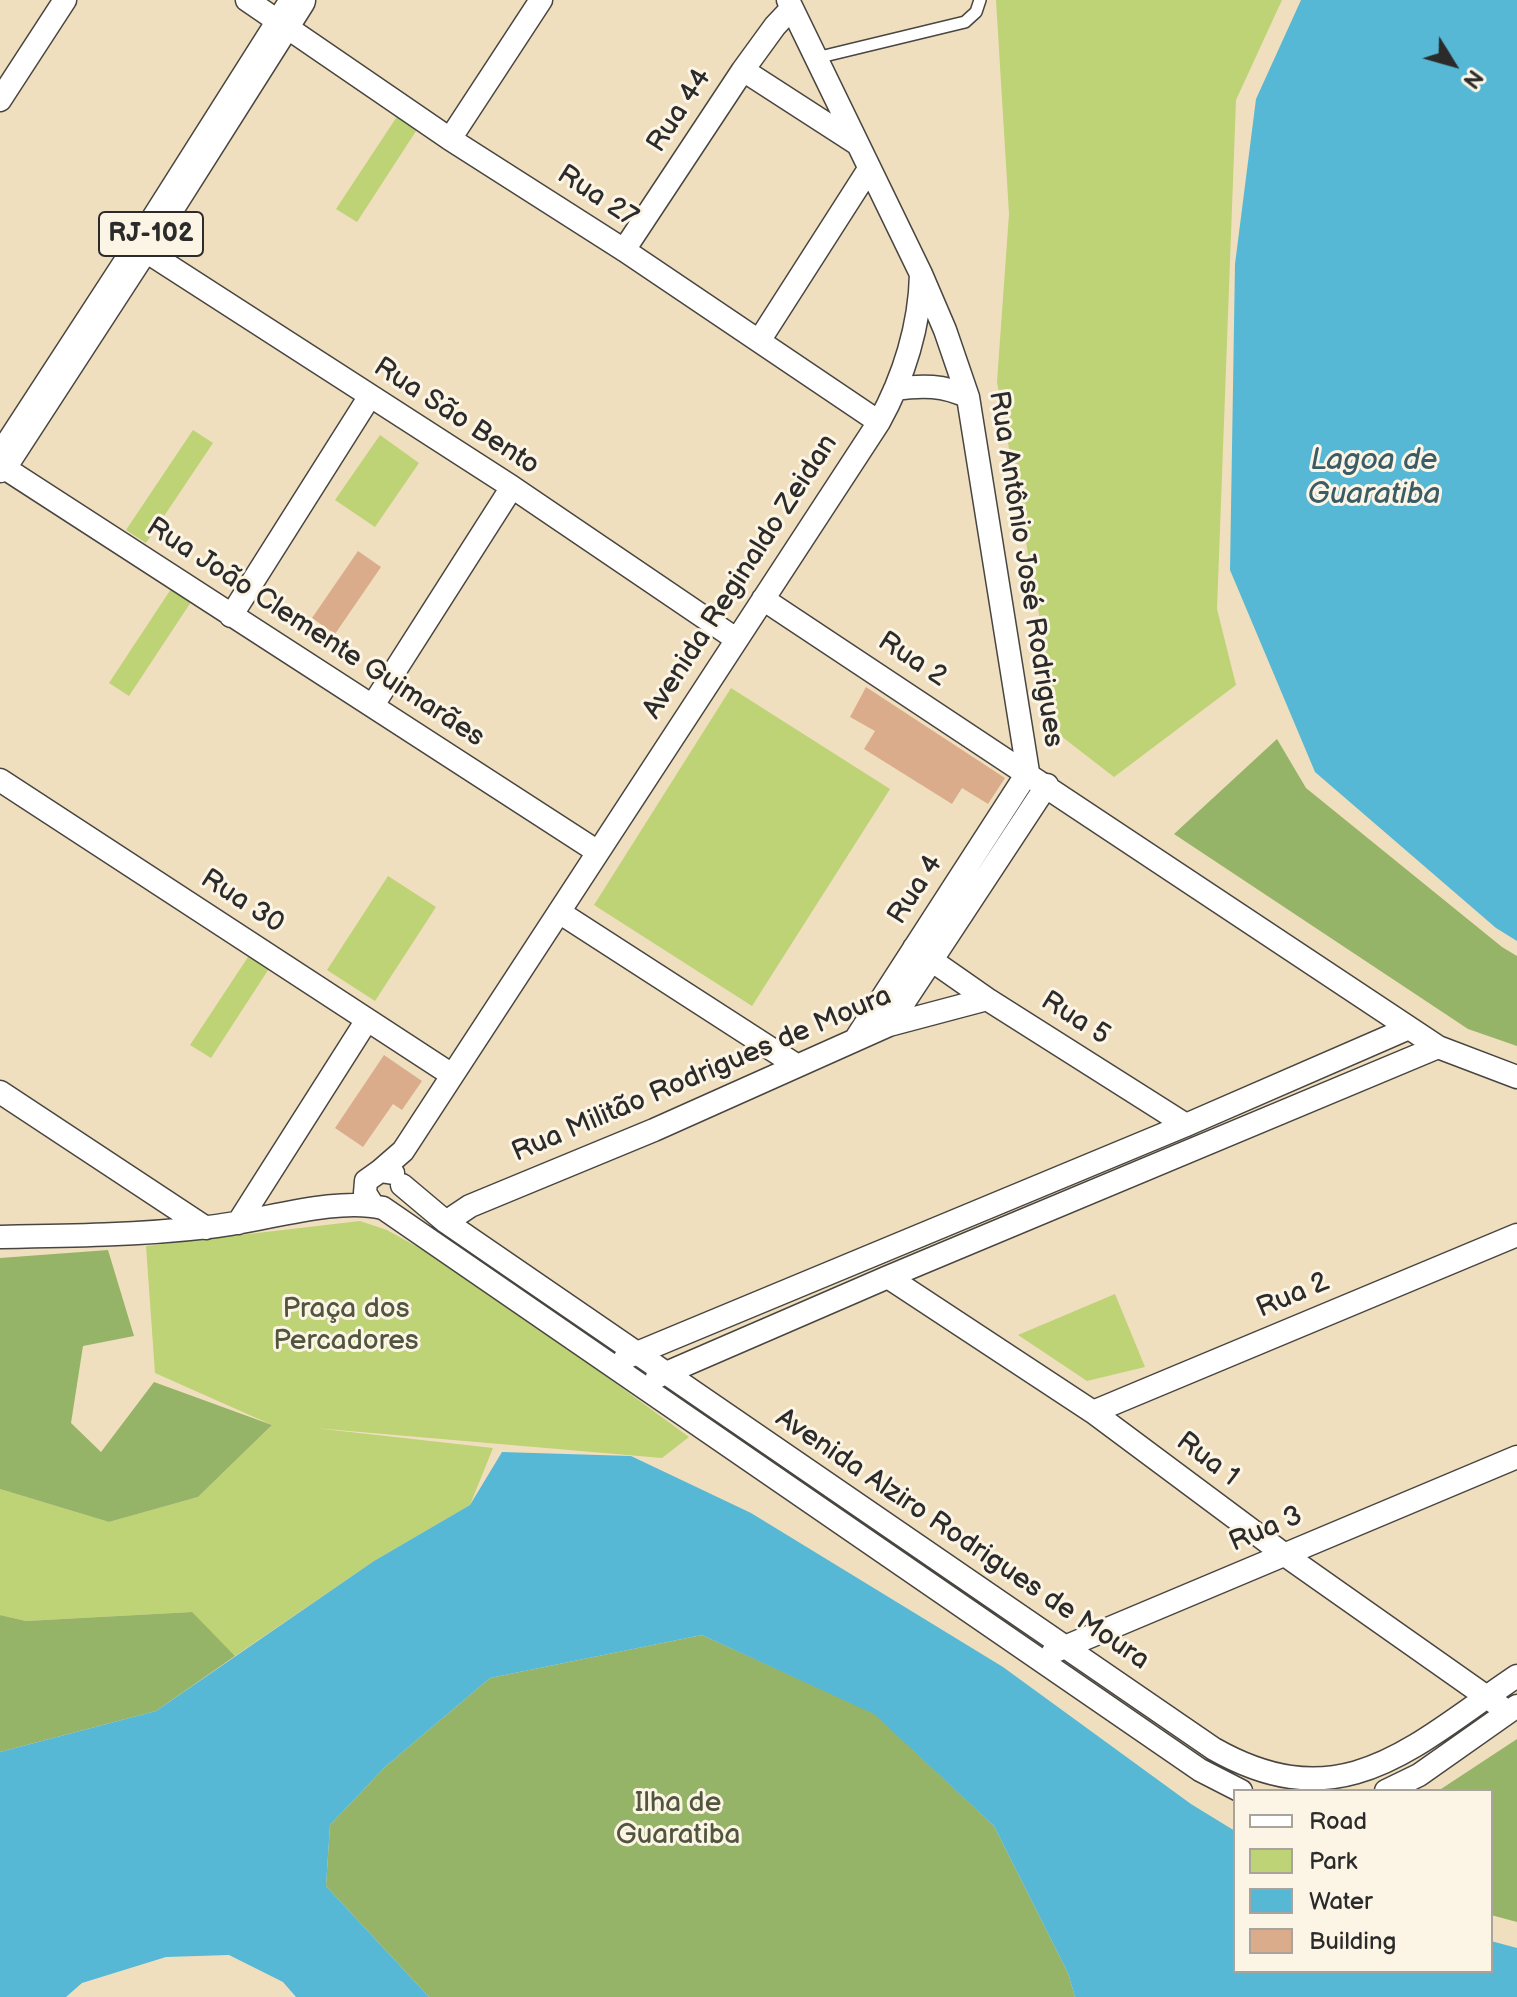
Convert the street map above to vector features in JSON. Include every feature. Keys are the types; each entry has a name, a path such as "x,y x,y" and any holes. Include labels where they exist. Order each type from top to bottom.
{"main road":[{"name":"RJ-102","path":"0,465 290,12"}],"street":[{"path":"0,100 65,0"},
{"name":"Rua 27","path":"247,0 290,12 450,139 624,250 879,422"},
{"path":"450,139 541,0"},
{"path":"789,5 921,274"},
{"name":"Rua 44","path":"624,250 789,5"},
{"path":"743,70 858,144"},
{"path":"759,341 869,169"},
{"name":"Rua São Bento","path":"141,248 512,487 736,639"},
{"name":"Avenida Reginaldo Zeidan","path":"378,1206 365,1193 387,1179 879,422 895,389 918,312 921,274"},
{"name":"Rua Antônio José Rodrigues","path":"921,274 945,330 968,397 1037,779 1438,1047 1517,1077"},
{"path":"895,389 931,386 968,397"},
{"path":"231,616 370,396"},
{"name":"Rua João Clemente Guimarães","path":"0,465 598,852"},
{"path":"373,705 512,487"},
{"name":"Rua 2","path":"763,599 1037,779"},
{"name":"Rua 4","path":"855,1040 923,954 1037,779"},
{"name":"Rua 30","path":"0,780 452,1075"},
{"path":"559,912 796,1065"},
{"name":"Rua 4","path":"889,1025 923,954"},
{"name":"Rua 5","path":"923,954 987,999 1186,1125"},
{"name":"Rua Militão Rodrigues de Moura","path":"454,1227 470,1206 654,1130 889,1025 987,999"},
{"path":"238,1223 367,1020"},
{"path":"612,1364 1186,1125 1409,1028"},
{"path":"642,1385 888,1277 1438,1047"},
{"path":"0,1092 206,1228"},
{"path":"0,1237 206,1228 328,1206 387,1179 398,1201 378,1206 328,1206"},
{"name":"Avenida Alziro Rodrigues de Moura","path":"387,1179 1064,1647 1226,1756 1255,1770 1295,1779 1352,1774 1391,1761 1517,1676"},
{"path":"260,1189 300,1213"},
{"name":"Avenida Alziro Rodrigues de Moura","path":"378,1206 1200,1770 1237,1789"},
{"path":"448,1252 454,1227"},
{"name":"Rua 2","path":"1093,1412 1517,1235"},
{"name":"Rua 1","path":"888,1277 1093,1412 1285,1555 1486,1696 1512,1709"},
{"path":"687,1418 707,1401"},
{"name":"Rua 3","path":"1038,1659 1517,1457"},
{"path":"1390,1789 1419,1775 1512,1709"}],"lane":[{"path":"816,58 965,22 976,12 980,0"}],"green space":[{"path":"996,0 1282,0 1236,100 1217,609 1236,685 1114,777 1061,736 997,382 1009,214"},
{"path":"398,115 418,128 357,222 336,209"},
{"path":"193,430 213,443 146,543 126,530"},
{"path":"380,435 419,463 375,527 335,500"},
{"path":"171,589 191,602 129,696 109,683"},
{"path":"731,688 890,789 752,1006 594,905"},
{"path":"1277,739 1306,788 1517,956 1517,1046 1468,1029 1174,834"},
{"path":"388,876 436,907 375,1001 327,970"},
{"path":"252,951 272,964 211,1058 190,1045"},
{"name":"Praça dos Percadores","path":"360,1221 387,1230 468,1275 689,1437 662,1458 314,1428 493,1448 470,1505 374,1561 235,1656 191,1612 26,1621 0,1615 0,1489 109,1522 198,1497 272,1425 155,1373 146,1246"},
{"path":"108,1250 134,1336 83,1346 71,1423 101,1452 154,1382 272,1425 198,1497 109,1522 0,1489 0,1258"},
{"path":"1115,1294 1145,1367 1087,1381 1018,1335"},
{"path":"192,1612 235,1656 156,1711 0,1752 0,1615 26,1621"},
{"name":"Ilha de Guaratiba","path":"702,1635 874,1713 994,1826 1068,1973 1075,1997 429,1997 326,1886 330,1825 385,1767 490,1678"},
{"path":"1517,1739 1517,1922 1493,1916 1493,1789 1441,1789"}],"water":[{"name":"Lagoa de Guaratiba","path":"1301,0 1517,0 1517,941 1496,928 1315,772 1230,570 1235,264 1256,99"},
{"path":"502,1452 631,1456 751,1513 1003,1667 1191,1804 1233,1830 1233,1973 1493,1973 1493,1942 1517,1948 1517,1997 1075,1997 1068,1973 994,1826 874,1714 702,1635 490,1678 385,1767 330,1825 326,1886 429,1997 296,1997 283,1982 229,1955 166,1957 82,1983 66,1997 0,1997 0,1752 156,1711 374,1561 470,1505"}],"building":[{"path":"358,551 381,567 335,634 312,618"},
{"path":"866,687 1005,778 988,804 962,788 952,804 864,749 875,731 850,717"},
{"path":"384,1055 422,1081 402,1110 393,1104 363,1147 335,1128"}]}
